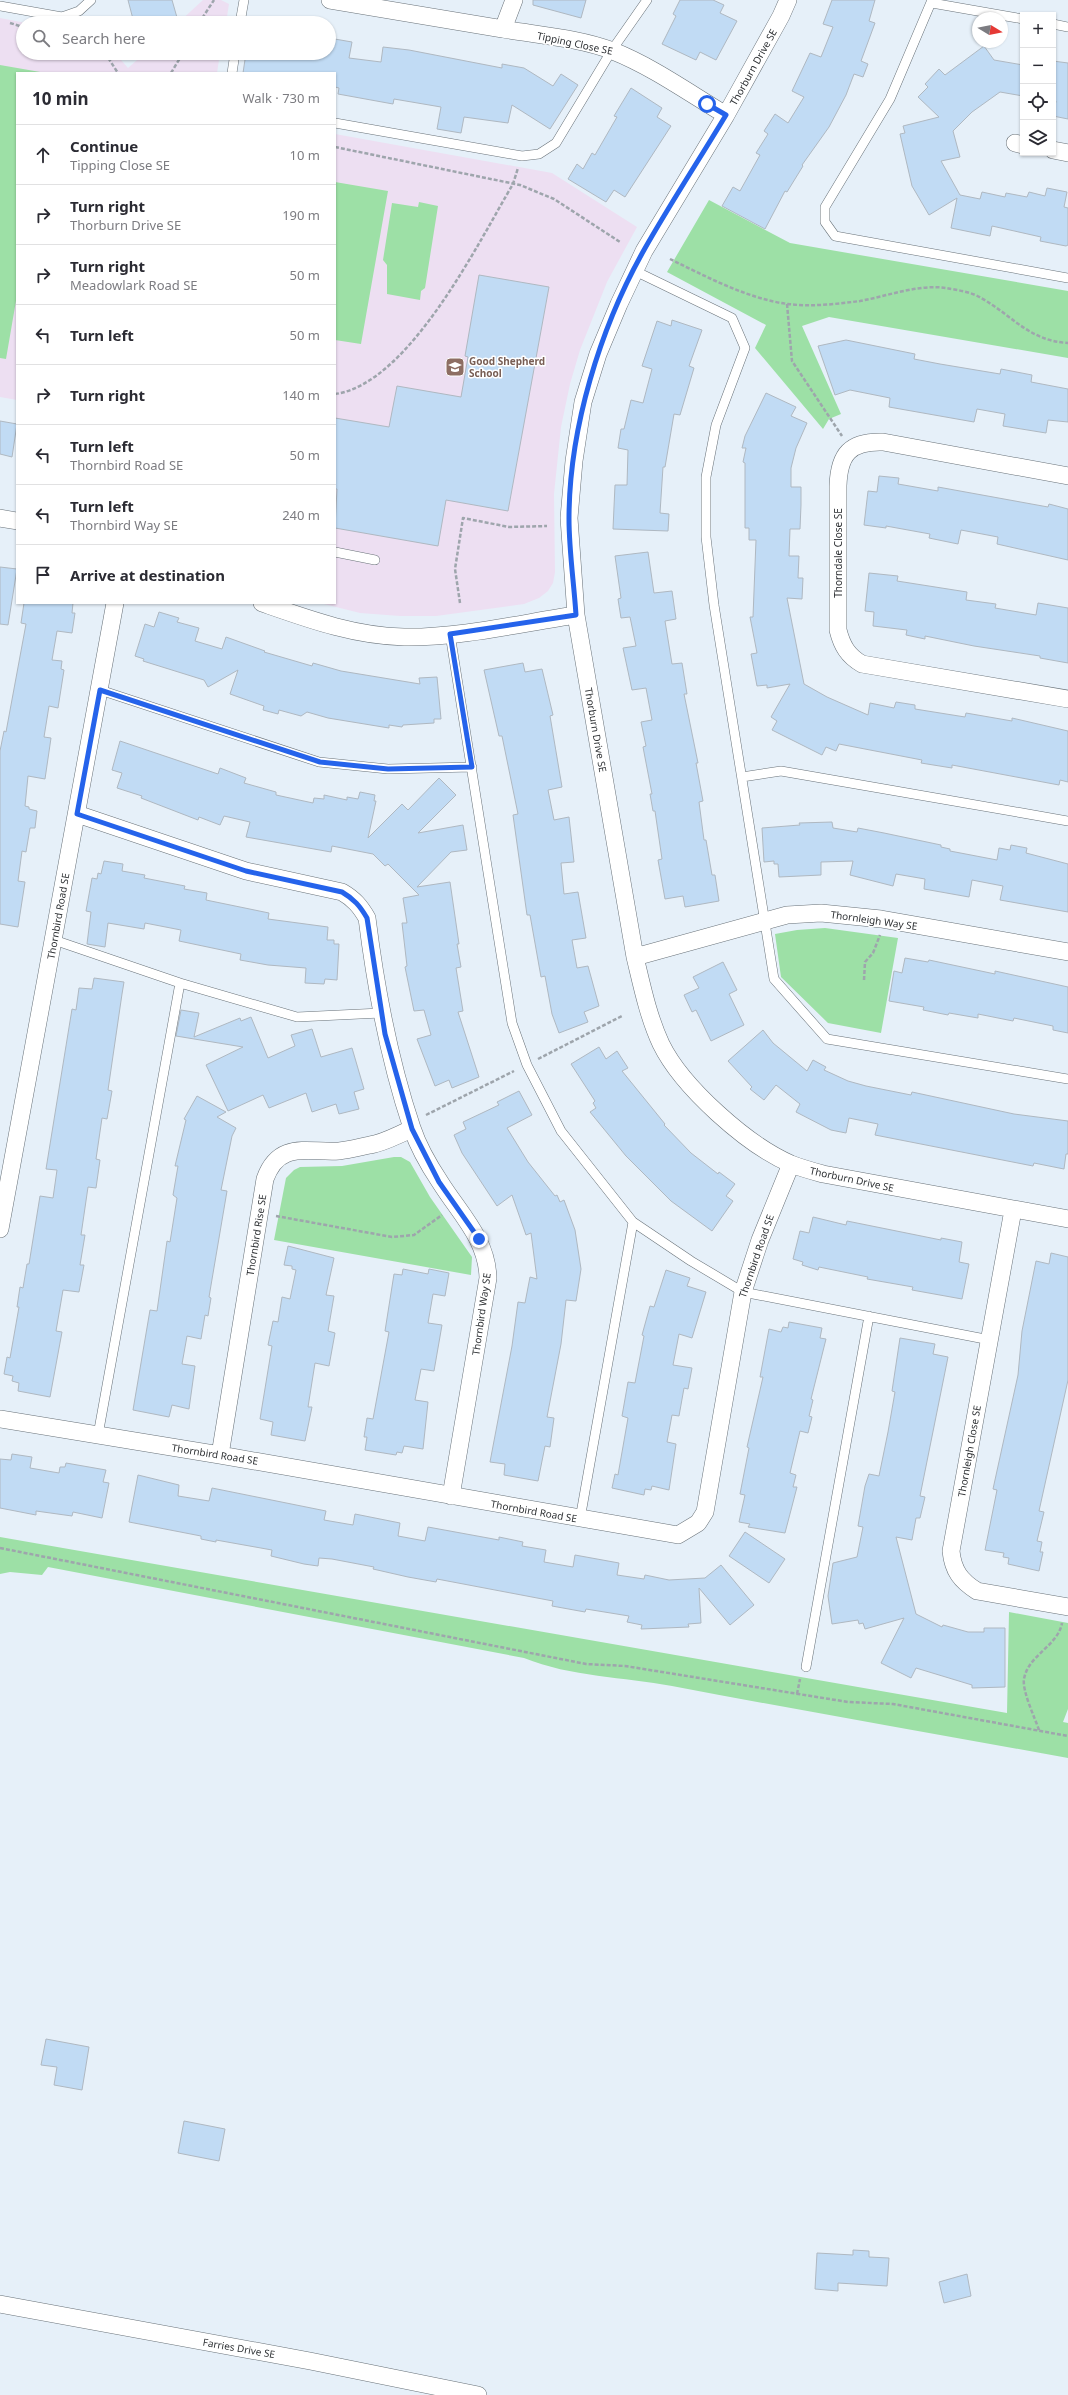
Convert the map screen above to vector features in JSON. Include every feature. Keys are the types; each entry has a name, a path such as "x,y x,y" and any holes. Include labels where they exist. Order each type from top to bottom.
{"street":[{"name":"Tipping Close SE","path":"330,0 569,40 612,50 644,65 726,115"},
{"path":"503,29 514,0"},
{"name":"Thorburn Drive SE","path":"788,0 781,16 726,115 644,251 598,354 583,402 574,461 569,518 576,615 635,956 646,1003 661,1044 680,1073 701,1097 757,1145 790,1164 823,1174 1068,1219"},
{"path":"1056,151 1068,153"},
{"path":"851,449 867,442 883,442 1068,476"},
{"name":"Thorndale Close SE","path":"851,449 845,454 838,468 838,630 841,642 851,658 862,664 1068,699"},
{"path":"0,518 16,521"},
{"name":"Thornbird Road SE","path":"0,1229 115,604"},
{"path":"268,604 279,606 317,622 360,632 404,637 450,634 576,615"},
{"name":"Thornbird Way SE","path":"77,814 246,871 331,889 353,898 367,918 381,1013 412,1129 439,1182 484,1250 488,1262 488,1278 451,1496"},
{"name":"Thornleigh Way SE","path":"635,956 787,915 821,913 881,919 1068,952"},
{"name":"Thornbird Rise SE","path":"220,1455 259,1213 268,1169 276,1160 286,1153 301,1149 339,1151 372,1145 412,1129"},
{"name":"Thornbird Road SE","path":"0,1419 220,1455 678,1535 698,1523 705,1512 743,1292 760,1240 790,1164"},
{"name":"Thornleigh Close SE","path":"1013,1210 951,1551 952,1564 958,1575 965,1583 978,1592 1066,1607"},
{"name":"Farries Drive SE","path":"0,2304 310,2361 478,2395"}],"lane":[{"path":"65,16 79,11 91,0"},
{"path":"241,16 244,0"},
{"path":"336,123 522,156 539,154 556,143 612,50 647,0"},
{"path":"1020,18 932,1 890,99 825,207 825,222 834,236 1068,278"},
{"path":"0,6 56,16"},
{"path":"1056,25 1068,27"},
{"path":"232,72 234,60"},
{"path":"635,271 732,318 745,348 716,424 706,477 706,537 774,979 827,1039 1068,1079"},
{"path":"336,552 375,560"},
{"path":"450,634 512,1023 527,1065 561,1131 633,1222 690,1261 743,1292 990,1340"},
{"path":"100,690 320,762 388,769 472,767"},
{"path":"742,777 781,771 1068,821"},
{"path":"54,940 180,983 297,1017 381,1013"},
{"path":"98,1435 180,983"},
{"path":"580,1519 633,1222"},
{"path":"806,1667 868,1316"}],"path":[{"path":"204,16 214,0"},
{"path":"6,22 16,25"},
{"path":"110,60 117,72"},
{"path":"172,72 179,60"},
{"path":"336,147 513,184 554,199 620,242"},
{"path":"336,394 358,386 383,369 412,344 444,300 513,184 522,156"},
{"path":"670,259 721,284 787,304 820,305 860,301 921,287 945,288 980,297 1031,333 1044,338 1068,343"},
{"path":"787,304 792,361 851,449"},
{"path":"460,603 455,569 463,518 509,527 546,526"},
{"path":"864,980 866,962 879,939 881,919"},
{"path":"259,1213 392,1237 414,1235 456,1206"},
{"path":"0,1548 586,1664 625,1666 848,1702 893,1704 1068,1736"},
{"path":"1040,1730 1024,1680 1029,1667 1060,1632 1066,1607"}],"shaded area":[{"path":"203,0 221,0 229,4 227,16 186,16"},
{"path":"0,18 16,21 16,60 121,60 128,68 137,60 219,60 217,72 16,72 16,400 0,397"},
{"name":"Good Shepherd School","path":"336,134 552,173 637,227 607,282 580,350 570,384 561,427 554,494 555,572 553,583 548,591 539,598 524,604 436,616 400,616 360,613 324,604 336,604"}],"green space":[{"path":"0,65 40,72 16,72 16,301 6,359 0,358"},
{"path":"336,182 388,191 361,344 336,340"},
{"path":"709,200 790,243 1068,291 1068,358 829,317 802,326 841,414 829,419 823,429 755,348 766,325 667,272"},
{"path":"419,202 438,206 425,288 421,291 420,300 387,294 387,265 383,260 392,203 418,207"},
{"path":"825,928 898,938 881,1033 828,1023 781,977 775,934 797,930"},
{"path":"401,1157 410,1162 430,1197 472,1257 471,1275 274,1240 286,1178 294,1170 300,1167 342,1166"},
{"path":"0,1537 1007,1713 1009,1612 1068,1623 1068,1709 1063,1722 1068,1723 1068,1758 672,1686 579,1673 524,1658 48,1567 42,1575 10,1572 0,1574"}],"building":[{"path":"128,0 172,0 177,16 132,16"},
{"path":"533,0 586,0 581,18 533,5"},
{"path":"680,0 713,0 724,5 720,13 737,21 716,60 700,52 696,60 662,44 676,16 673,14"},
{"path":"832,0 875,0 869,21 875,23 861,61 868,64 863,77 854,74 846,95 829,127 802,165 803,166 787,192 785,191 765,229 722,206 733,187 740,191 760,155 756,153 768,134 764,131 775,114 788,123 804,97 792,91 810,53 821,57 833,27 823,24"},
{"path":"336,39 352,42 349,58 381,62 383,47 409,50 502,68 502,64 524,68 553,86 561,74 578,85 550,129 512,105 508,123 464,117 461,133 437,129 441,107 394,99 393,104 338,94 339,88 336,87 336,72 243,72 245,60 336,60"},
{"path":"981,48 985,48 994,60 1020,64 1020,95 1000,92 972,112 953,131 960,157 941,161 960,195 980,199 982,192 1005,197 1006,193 1027,197 1029,192 1045,196 1047,188 1067,192 1064,207 1068,208 1068,245 1066,246 1040,241 1041,237 992,226 990,236 951,228 957,198 929,215 912,186 900,134 905,133 903,126 939,117 918,97 928,87 925,84 939,69 945,75"},
{"path":"1056,61 1068,63 1068,119 1056,117"},
{"path":"631,88 662,108 657,117 671,126 625,197 614,190 606,202 568,179 577,164 583,169 592,153 595,155 617,117 614,116"},
{"path":"479,275 549,287 508,511 446,500 438,546 336,528 336,418 389,427 397,386 461,397 468,357 465,356"},
{"path":"672,320 702,330 689,366 694,368 680,415 674,414 665,467 663,467 660,513 669,514 668,531 613,529 615,485 627,485 628,450 618,448 621,429 624,429 631,400 643,403 652,369 642,366 657,321 671,326"},
{"path":"846,340 915,354 914,359 940,364 1000,374 1001,369 1032,375 1031,382 1068,389 1068,422 1048,420 1046,433 1003,426 1005,414 977,409 974,422 889,407 890,398 850,390 835,395 818,346"},
{"path":"766,393 796,407 791,416 807,423 796,448 791,468 791,487 801,487 801,505 800,529 790,529 789,556 799,556 798,578 803,578 802,599 787,598 804,684 827,697 868,715 870,703 894,708 896,702 915,705 915,709 965,717 966,713 1012,721 1012,718 1068,731 1068,782 1060,780 1059,785 952,765 952,768 921,763 922,760 839,744 836,751 826,747 822,755 772,730 777,721 771,717 790,684 767,688 767,685 757,686 751,654 757,653 750,617 753,617 756,540 749,540 749,528 745,528 745,463 743,462 746,448 742,448 745,436"},
{"path":"0,421 16,424 12,457 0,454"},
{"path":"879,476 899,478 898,484 938,491 938,487 1048,507 1049,504 1068,509 1068,560 997,544 998,537 961,530 958,544 929,538 930,534 886,526 886,528 864,525 868,491 877,492"},
{"path":"648,552 654,593 672,591 676,619 665,621 672,664 682,663 687,694 684,694 698,763 696,763 703,801 699,802 704,840 706,840 712,875 715,875 719,901 685,907 683,896 665,899 658,860 662,859 655,811 653,811 650,794 652,794 643,747 646,746 641,722 652,720 646,688 632,690 623,648 636,646 630,617 621,618 618,599 621,598 615,556"},
{"path":"0,567 16,569 8,625 0,624"},
{"path":"869,573 898,576 897,581 967,592 966,600 996,604 995,608 1036,615 1038,603 1068,608 1068,663 1040,658 1040,656 974,646 925,636 925,639 906,635 907,630 873,626 874,612 865,611"},
{"path":"24,604 73,604 72,613 75,613 72,633 57,631 52,660 62,661 61,669 64,670 58,708 49,706 44,737 51,738 45,779 28,776 25,806 29,807 29,809 37,811 35,828 30,828 26,852 22,851 18,881 25,882 18,927 0,924 0,751 4,731 6,732 26,624 21,623"},
{"path":"159,612 179,618 177,622 199,628 195,641 222,649 226,637 265,651 264,652 312,666 313,663 341,671 420,684 419,678 437,677 441,719 434,719 434,723 403,725 402,727 389,725 389,728 328,718 307,712 301,716 279,710 278,714 263,710 264,706 230,694 238,670 208,687 204,680 143,661 144,659 135,656 145,624 154,627"},
{"path":"523,663 525,672 542,669 553,715 550,716 562,787 548,790 554,820 569,817 574,862 561,863 564,894 578,892 586,938 572,940 577,968 588,966 599,1006 584,1012 588,1022 559,1033 552,1014 545,976 541,977 530,915 527,915 513,815 518,814 502,736 499,736 484,670"},
{"path":"120,741 218,774 220,768 246,778 244,783 276,792 276,795 313,803 314,798 324,799 324,795 347,800 347,797 358,799 360,792 375,795 374,801 376,801 368,838 402,804 408,810 439,778 456,795 418,833 463,825 467,850 451,852 417,887 450,882 461,967 456,968 463,1011 458,1012 479,1077 452,1088 449,1080 435,1086 417,1039 431,1035 424,1010 414,1011 405,967 407,966 402,923 407,923 403,898 419,895 388,864 385,866 373,854 332,846 331,852 246,837 250,822 224,816 220,825 199,817 198,820 141,798 142,796 117,788 122,773 112,770"},
{"path":"832,822 833,828 857,832 858,828 884,833 941,845 941,847 950,849 950,851 997,860 999,848 1010,850 1011,845 1027,848 1026,853 1068,864 1068,912 1000,900 1003,886 972,880 969,897 924,889 925,879 896,874 893,886 850,875 853,861 821,862 821,875 779,877 778,864 774,864 774,861 764,862 762,828 800,825 799,823"},
{"path":"104,861 123,864 122,871 145,875 144,878 185,886 184,889 207,893 206,900 269,913 268,919 328,927 327,940 334,940 334,944 339,944 337,980 325,979 324,984 305,983 306,968 268,965 240,960 241,954 179,941 181,930 145,923 144,929 108,923 105,947 87,944 91,912 86,911 92,878 97,879 98,873 101,874"},
{"path":"905,958 928,962 929,960 995,974 995,971 1068,987 1068,1033 1053,1030 1053,1026 1014,1018 1013,1021 978,1014 978,1018 949,1013 948,1015 923,1010 924,1007 889,1001 894,971 902,973"},
{"path":"723,962 737,990 729,994 744,1025 711,1041 696,1010 692,1012 684,995 699,988 693,977"},
{"path":"94,978 124,982 108,1090 112,1091 107,1119 102,1118 96,1159 100,1160 96,1188 88,1187 81,1235 85,1235 80,1265 84,1265 79,1292 63,1290 56,1331 62,1332 50,1397 18,1391 19,1383 12,1381 13,1376 4,1374 7,1357 10,1358 19,1307 17,1307 20,1287 23,1288 27,1264 29,1264 40,1196 53,1198 57,1170 46,1169 72,1009 76,1010 79,988 92,989"},
{"path":"181,1010 199,1013 194,1037 240,1018 241,1021 251,1017 268,1058 295,1046 291,1035 312,1029 321,1057 352,1048 364,1089 354,1092 359,1109 339,1114 336,1104 312,1112 306,1093 269,1108 263,1095 228,1111 206,1065 243,1047 176,1036"},
{"path":"763,1030 773,1043 807,1071 813,1060 826,1067 824,1070 848,1081 866,1086 911,1095 912,1092 1014,1114 1068,1121 1068,1154 1066,1154 1064,1169 1034,1163 1033,1166 875,1135 878,1124 849,1118 846,1133 831,1130 796,1112 800,1104 776,1085 764,1100 750,1089 752,1087 728,1061"},
{"path":"599,1047 606,1059 617,1051 628,1068 622,1071 665,1124 664,1125 691,1153 718,1174 719,1172 735,1184 726,1196 733,1201 712,1231 671,1201 626,1156 590,1112 596,1108 593,1103 595,1101 571,1064"},
{"path":"519,1091 532,1115 507,1128 528,1162 555,1196 557,1195 560,1202 564,1200 575,1230 581,1269 576,1301 566,1300 561,1344 547,1417 554,1418 550,1447 545,1446 538,1481 504,1475 505,1464 490,1462 512,1346 518,1302 525,1303 530,1277 537,1279 531,1233 526,1235 512,1195 497,1206 462,1153 454,1135 466,1129 463,1122 499,1105 497,1102"},
{"path":"197,1096 226,1112 217,1117 236,1128 232,1136 221,1190 227,1191 209,1297 211,1298 208,1316 205,1315 201,1339 187,1336 182,1364 195,1366 189,1409 172,1405 169,1417 133,1410 150,1310 157,1311 167,1241 170,1242 177,1198 173,1195 178,1166 175,1166 186,1120 184,1119"},
{"path":"813,1217 846,1225 847,1221 941,1240 941,1238 962,1242 959,1262 969,1264 962,1299 912,1290 913,1287 867,1279 868,1277 819,1267 818,1270 802,1265 803,1262 793,1259 800,1231 809,1233"},
{"path":"288,1246 334,1258 326,1295 334,1296 328,1331 335,1333 329,1366 315,1363 308,1407 312,1407 305,1441 271,1435 273,1422 260,1419 272,1346 268,1345 273,1321 278,1322 282,1297 290,1299 296,1270 292,1269 292,1266 284,1265"},
{"path":"1051,1253 1068,1257 1068,1380 1039,1511 1044,1512 1037,1541 1042,1542 1040,1552 1043,1552 1039,1571 1008,1564 1009,1558 1003,1557 1004,1553 985,1550 997,1490 993,1489 1018,1375 1022,1331 1036,1261 1049,1264"},
{"path":"403,1269 428,1274 429,1269 449,1273 445,1296 433,1294 428,1323 442,1325 434,1371 421,1369 415,1400 428,1402 423,1449 404,1446 402,1453 397,1452 396,1455 365,1450 367,1437 364,1437 367,1418 373,1419 389,1332 385,1331 394,1274 402,1275"},
{"path":"666,1270 690,1278 687,1286 706,1292 692,1338 679,1334 673,1365 692,1368 688,1389 684,1388 679,1416 672,1415 667,1442 676,1444 669,1490 652,1486 651,1490 645,1489 644,1495 612,1488 615,1474 618,1475 628,1418 622,1416 628,1382 635,1383 644,1336 642,1335 650,1306 654,1307"},
{"path":"789,1322 822,1328 820,1338 826,1339 811,1399 813,1400 809,1416 812,1417 808,1433 800,1431 790,1473 796,1475 793,1487 797,1487 785,1533 748,1527 750,1524 739,1522 745,1495 740,1494 749,1448 747,1447 763,1377 760,1377 769,1329 781,1332 783,1327 788,1328"},
{"path":"900,1338 935,1344 933,1354 948,1357 920,1496 925,1497 920,1518 916,1518 912,1540 896,1537 916,1614 942,1627 943,1625 968,1632 984,1632 984,1628 1005,1628 1005,1687 972,1688 972,1685 916,1668 911,1678 881,1663 904,1618 865,1629 863,1623 859,1624 858,1620 832,1624 828,1596 833,1563 857,1557 863,1527 858,1526 865,1486 869,1474 879,1476 888,1432 895,1392 892,1391"},
{"path":"12,1454 32,1457 30,1468 59,1473 60,1467 65,1467 66,1463 106,1470 103,1482 109,1483 102,1518 73,1512 72,1516 36,1511 36,1515 0,1508 0,1459 11,1460"},
{"path":"138,1475 179,1485 178,1496 209,1501 212,1488 326,1511 324,1520 353,1525 355,1514 400,1523 398,1536 425,1541 428,1527 499,1540 499,1537 523,1542 522,1546 546,1550 544,1562 573,1567 575,1555 619,1563 617,1575 644,1579 645,1575 669,1580 705,1578 721,1565 754,1605 730,1625 699,1588 701,1623 688,1624 689,1627 641,1629 642,1625 627,1622 629,1616 586,1609 585,1612 552,1606 553,1601 437,1579 436,1582 408,1577 373,1569 374,1567 332,1559 319,1558 318,1566 304,1564 271,1556 272,1550 216,1540 216,1542 201,1539 201,1536 129,1522"},
{"path":"745,1532 785,1559 769,1583 729,1556"},
{"path":"46,2039 89,2047 82,2090 54,2085 57,2067 41,2065"},
{"path":"184,2121 225,2129 219,2161 178,2153"},
{"path":"853,2250 869,2251 869,2257 889,2258 887,2286 838,2283 838,2291 815,2289 817,2253 853,2255"},
{"path":"967,2274 971,2296 944,2303 939,2282"}],"place":[{"name":"Good Shepherd School","path":"455,367"}],"route":[{"path":"479,1239 439,1182 412,1129 385,1034 375,982 367,918 361,907 353,898 342,892 246,871 77,814 100,690 320,762 388,769 472,767 450,634 576,615 569,518 574,461 583,402 598,354 619,304 644,251 726,115 707,104"}]}
